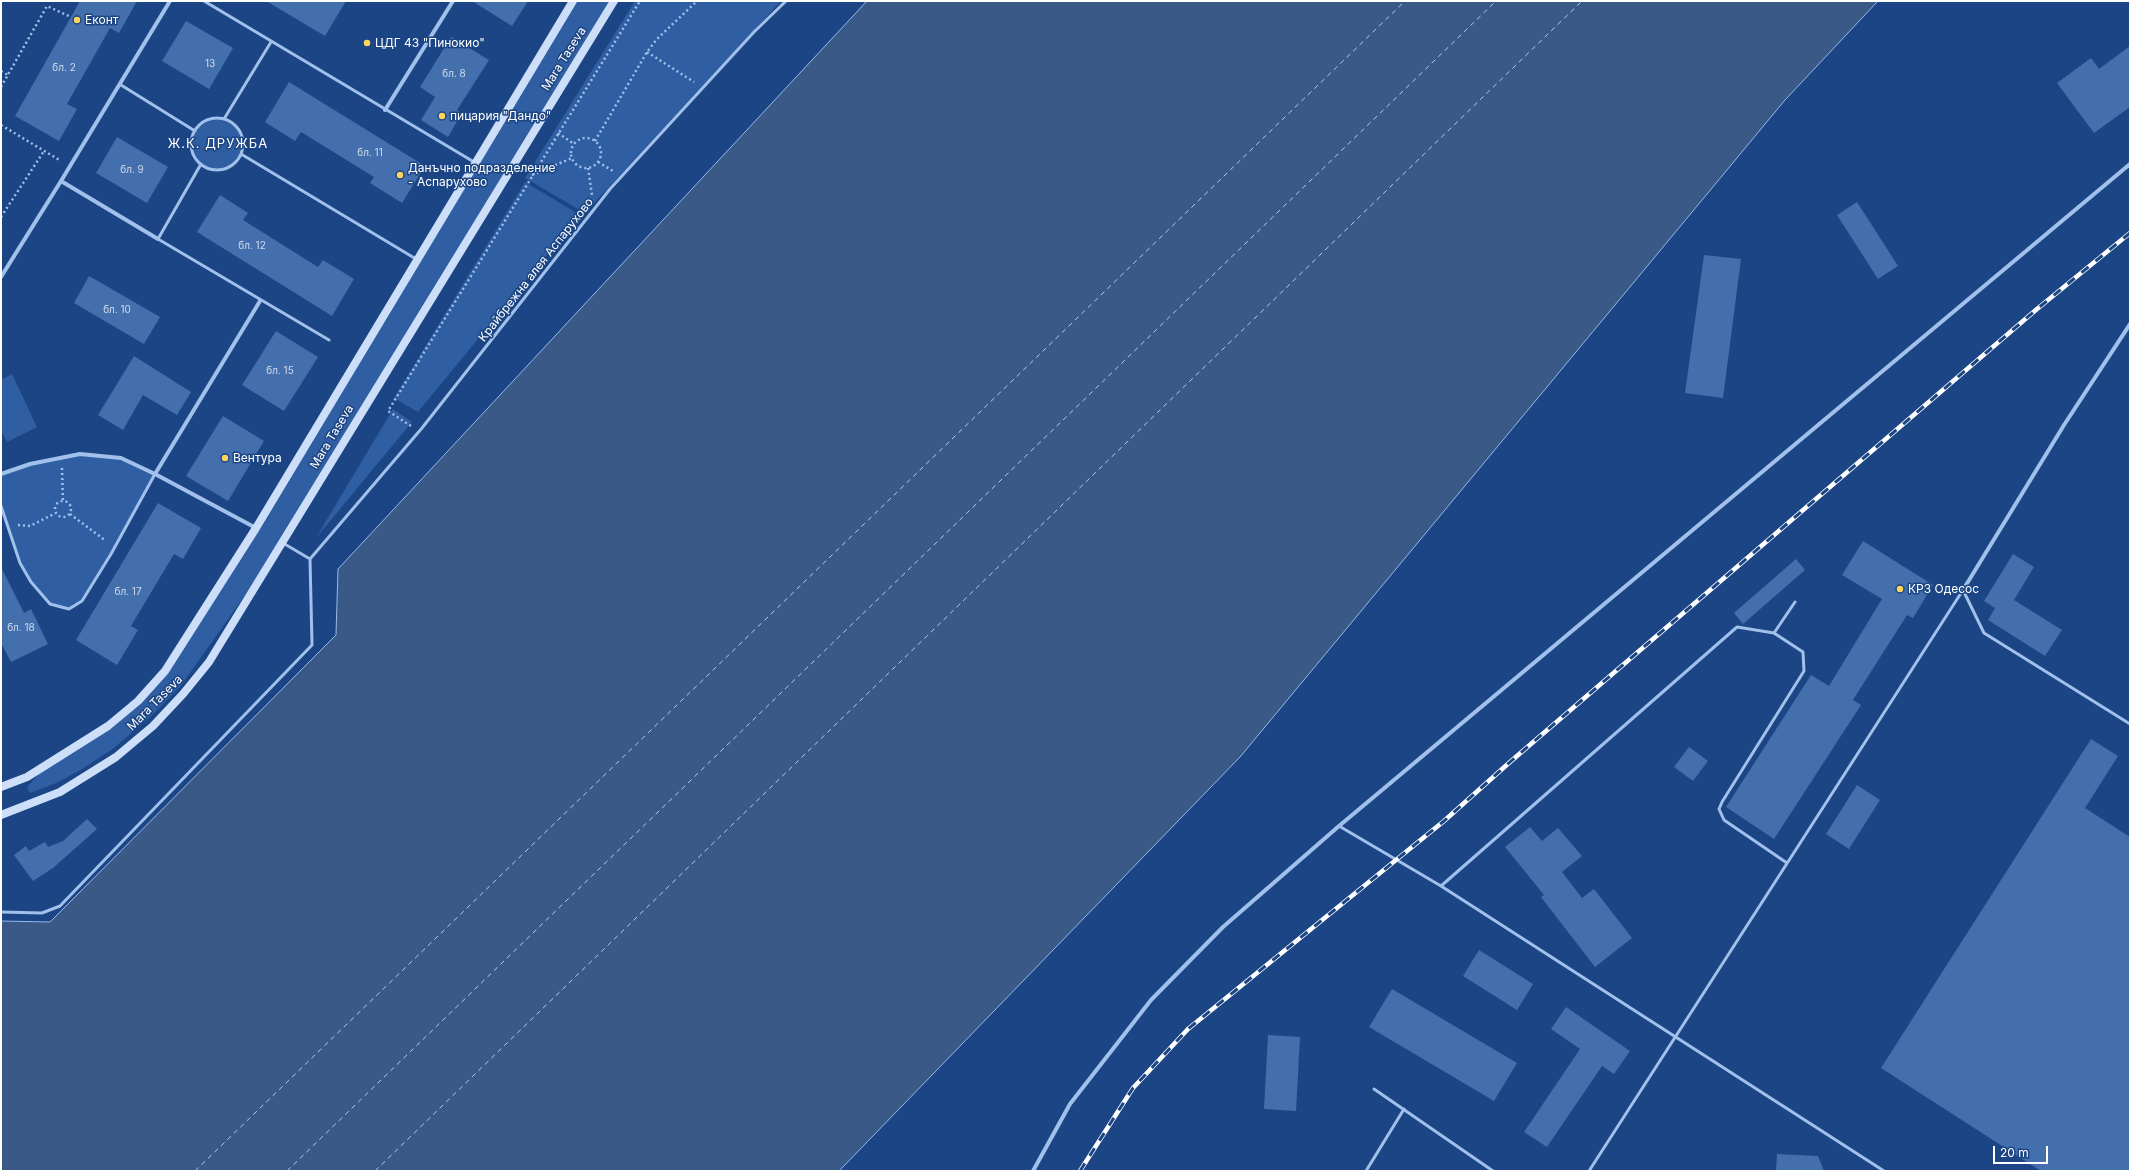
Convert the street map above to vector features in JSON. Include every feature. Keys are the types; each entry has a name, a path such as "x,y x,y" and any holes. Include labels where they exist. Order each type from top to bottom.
{"main road":[{"name":"Mara Taseva","path":"1,788 27,777 80,746 108,726 138,701 165,671 182,647 256,528 474,162 573,1"},
{"name":"Mara Taseva","path":"1,815 60,792 116,756 154,726 209,662 614,1"}],"street":[{"path":"1,277 121,84 170,1"},
{"path":"386,110 453,1"},
{"path":"1033,1171 1070,1104 1151,1000 1223,927 1339,826 2130,164"},
{"path":"61,181 158,238"},
{"path":"156,474 260,301"},
{"path":"1962,590 2064,425 2130,324"},
{"path":"1,474 30,464 80,454 121,458 156,474 256,528"}],"lane":[{"path":"204,1 474,162"},
{"name":"Крайбрежна алея Аспарухово","path":"310,559 420,431 622,176 754,32 786,1"},
{"path":"224,119 271,42"},
{"path":"121,84 195,131"},
{"path":"224,119 232,123 238,129 242,141 241,154 237,160 224,169 216,170 201,164 193,152 192,145 195,131 208,120 224,119"},
{"path":"241,154 416,259"},
{"path":"201,164 158,238 260,301 329,340"},
{"path":"1,506 6,525 20,563 32,582 50,604 69,609 82,601 115,547 156,474"},
{"path":"1,912 42,913 60,906 312,645 310,559 282,543"},
{"path":"1962,590 1984,633 2130,724"},
{"path":"1589,1171 1676,1038 1962,590"},
{"path":"1774,633 1795,602"},
{"path":"1441,886 1736,627 1774,633 1803,652 1804,671 1719,809 1724,820 1787,863"},
{"path":"1339,826 1441,886 1884,1171"},
{"path":"1374,1089 1493,1171"},
{"path":"1366,1171 1404,1110"}],"path":[{"path":"420,431 388,411 640,1"},
{"path":"595,141 647,52 657,39 697,1"},
{"path":"1,87 47,6 71,17"},
{"path":"647,52 703,88"},
{"path":"1,71 8,75"},
{"path":"1,125 70,167"},
{"path":"558,133 574,144"},
{"path":"586,138 595,141 598,144 601,153 598,162 588,168 578,166 572,158 572,148 574,144 577,140 586,138"},
{"path":"1,217 44,151"},
{"path":"532,175 572,158"},
{"path":"598,162 622,176"},
{"path":"588,168 594,210"},
{"path":"62,458 63,502"},
{"path":"56,513 56,505 63,502 69,504 71,509 70,514"},
{"path":"56,513 63,517 70,514"},
{"path":"6,525 30,526 56,513"},
{"path":"70,514 115,547"}],"shaded area":[{"path":"573,1 615,1 282,543 180,687 150,717 114,748 79,771 54,784 30,793 27,787 52,760 108,726 165,671"},
{"path":"635,1 781,1 585,213 525,178"},
{"path":"867,1 1878,1 1785,100 1240,757 839,1171 1,1171 1,921 50,922 336,635 338,569"},
{"path":"217,118 227,120 235,126 241,134 243,144 241,154 235,162 227,168 217,170 207,168 199,162 193,154 191,144 193,134 199,126 207,120"},
{"path":"525,182 580,215 418,412 394,398"},
{"path":"12,374 37,427 7,442 1,430 1,380"},
{"path":"393,409 412,422 316,538 326,521"},
{"path":"80,454 121,458 155,474 111,554 82,601 69,609 50,604 31,582 20,563 1,506 1,474 30,464"}],"building":[{"path":"80,1 137,1 119,33 110,28 67,104 77,109 59,141 15,116"},
{"path":"266,1 346,1 325,36"},
{"path":"472,1 528,1 512,26"},
{"path":"186,21 233,48 209,89 162,61"},
{"path":"451,37 489,60 457,110 462,113 448,137 421,120 435,97 420,87"},
{"path":"2130,46 2130,107 2094,133 2057,83 2091,58 2099,69"},
{"path":"289,82 425,166 402,203 370,183 374,177 301,132 295,141 265,122"},
{"path":"117,137 168,167 147,203 96,173"},
{"path":"220,195 248,213 243,220 318,267 323,260 354,279 332,316 197,232"},
{"path":"1857,202 1898,266 1878,279 1837,215"},
{"path":"1704,255 1741,259 1723,398 1685,393"},
{"path":"89,276 160,317 144,344 74,303"},
{"path":"276,331 318,357 284,411 242,385"},
{"path":"134,356 191,392 177,415 143,395 123,430 98,415"},
{"name":"Вентура","path":"223,416 264,441 228,501 186,476"},
{"path":"158,503 201,528 183,559 174,554 131,626 138,630 117,665 76,640"},
{"path":"1863,541 1933,585 1913,618 1907,615 1853,700 1861,705 1774,839 1726,807 1811,675 1829,686 1882,599 1842,575"},
{"path":"2013,554 2034,567 2014,600 2062,630 2045,656 1988,620 1995,608 1984,601"},
{"path":"1796,559 1805,570 1743,624 1734,613"},
{"path":"1,567 24,613 31,609 48,644 11,662 1,643"},
{"path":"2091,739 2118,756 2085,808 2130,837 2130,1171 2041,1171 1881,1068"},
{"path":"1689,747 1708,761 1693,781 1674,767"},
{"path":"1857,785 1880,800 1849,849 1826,834"},
{"path":"87,819 97,829 53,868 33,881 14,855 26,846 29,851 45,842 48,847 63,841"},
{"path":"1530,827 1542,841 1558,828 1582,856 1562,872 1582,898 1594,889 1632,938 1595,967 1541,897 1544,895 1505,847"},
{"path":"1479,950 1533,984 1517,1010 1463,976"},
{"path":"1392,989 1517,1063 1494,1101 1369,1027"},
{"path":"1566,1007 1630,1051 1614,1074 1602,1066 1547,1147 1524,1132 1580,1049 1551,1029"},
{"path":"1268,1035 1300,1037 1296,1111 1264,1109"},
{"path":"1777,1154 1818,1156 1824,1171 1776,1171"}],"ferry route":[{"path":"195,1171 1405,1"},
{"path":"287,1171 1496,1"},
{"path":"375,1171 1582,1"}],"railway":[{"path":"1080,1171 1133,1088 1188,1029 1444,821 1510,762 2037,309 2130,233"}],"place":[{"name":"Еконт","path":"77,20"},
{"name":"ЦДГ 43 \"Пинокио\"","path":"367,43"},
{"name":"пицария \"Дандо\"","path":"442,116"},
{"name":"Данъчно подразделение - Аспарухово","path":"400,175"},
{"name":"Вентура","path":"225,458"},
{"name":"КРЗ Одесос","path":"1900,589"}],"district":[{"name":"Ж.К. ДРУЖБА","path":"218,144"}]}
